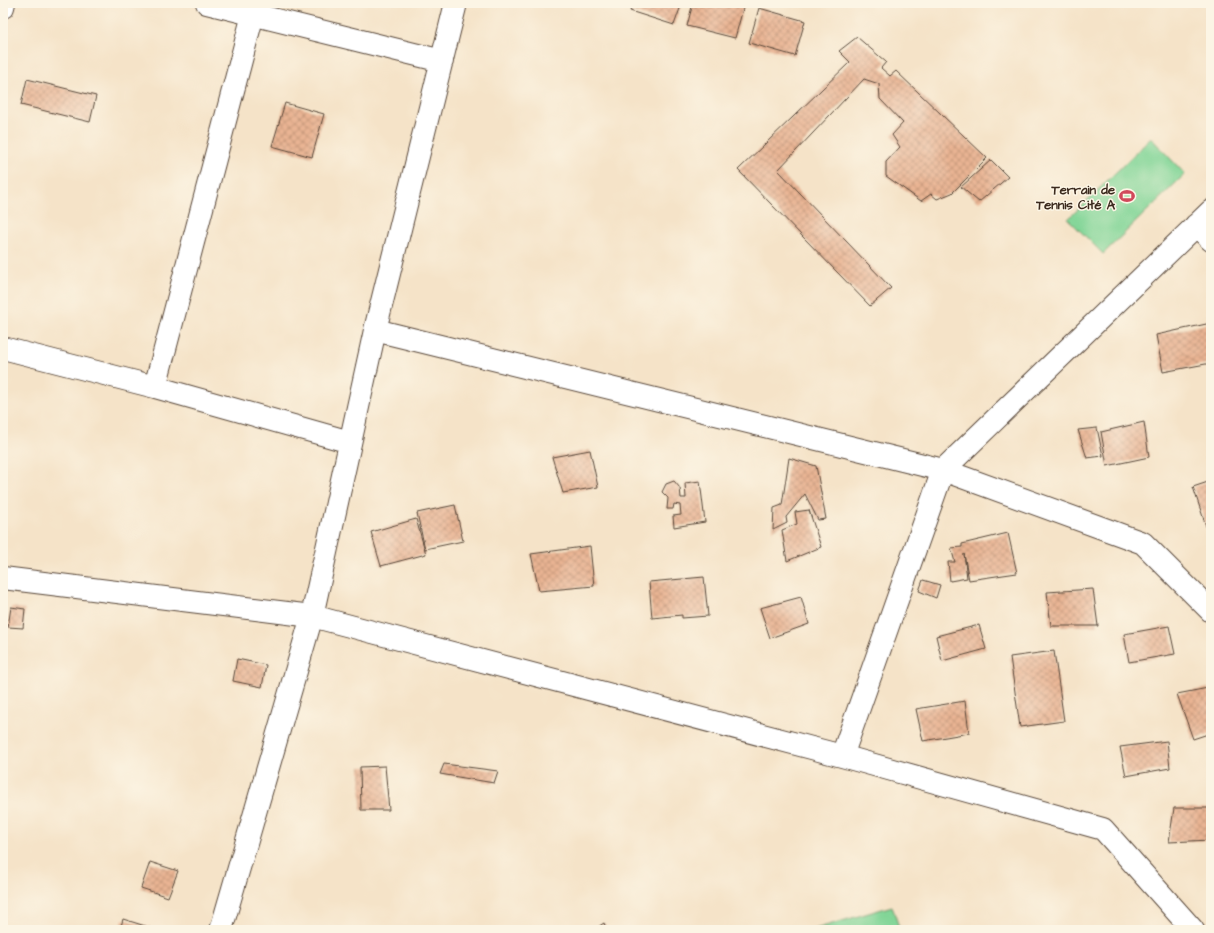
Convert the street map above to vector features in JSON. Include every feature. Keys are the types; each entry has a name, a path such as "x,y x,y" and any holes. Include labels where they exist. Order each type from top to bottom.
{"street":[{"path":"3,7 4,3"},
{"path":"207,3 254,9 442,60"},
{"path":"221,930 312,616 375,330 456,3"},
{"path":"155,387 254,9"},
{"path":"842,756 943,470 1206,226"},
{"path":"375,330 943,470 1143,543 1211,611"},
{"path":"3,348 155,387 350,442"},
{"path":"3,578 312,616 842,756 1103,829 1193,930"}],"green space":[{"name":"Terrain de Tennis Cité A","path":"1151,138 1185,174 1103,254 1068,219"},
{"path":"892,906 900,930 812,930"}],"building":[{"path":"633,3 682,3 674,25 630,11"},
{"path":"693,3 737,3 744,5 735,38 687,26"},
{"path":"1136,3 1146,3 1147,4 1136,5"},
{"path":"759,8 805,21 795,56 749,43"},
{"path":"857,37 886,62 881,68 890,76 896,71 987,158 952,193 937,199 931,194 921,201 886,176 886,162 900,147 892,135 903,123 880,99 879,84 864,79 778,170 891,288 870,306 738,170 850,62 839,51"},
{"path":"27,79 96,96 90,122 21,105"},
{"path":"285,103 324,114 312,157 272,146"},
{"path":"991,160 1008,177 979,202 961,187"},
{"path":"1211,323 1211,363 1163,372 1156,335"},
{"path":"1144,422 1149,457 1107,466 1101,432"},
{"path":"1097,428 1103,456 1087,458 1078,430"},
{"path":"590,450 598,487 563,493 552,457"},
{"path":"789,458 816,466 826,519 818,520 805,494 786,517 787,523 773,530 774,508 782,505"},
{"path":"674,481 680,488 681,498 686,498 685,483 700,481 705,522 674,527 673,516 681,515 680,505 674,504 673,509 667,509 668,498 662,492 666,484"},
{"path":"1211,481 1211,528 1207,529 1193,487"},
{"path":"455,505 463,541 425,549 417,513"},
{"path":"809,510 821,547 787,561 782,530 797,524 795,512"},
{"path":"416,519 426,554 381,566 371,532"},
{"path":"1008,533 1017,573 969,580 964,554 967,578 950,581 948,562 955,562 951,548 962,547 962,544"},
{"path":"590,546 594,586 539,591 531,554"},
{"path":"704,577 708,616 682,618 682,615 652,618 649,582"},
{"path":"923,580 940,585 936,598 919,591"},
{"path":"1093,589 1098,626 1051,626 1047,592"},
{"path":"801,597 809,624 770,638 760,608"},
{"path":"11,607 25,609 23,628 8,627"},
{"path":"979,625 986,649 942,661 936,636"},
{"path":"1169,626 1175,654 1129,662 1124,634"},
{"path":"1054,651 1064,721 1020,727 1010,657"},
{"path":"237,659 266,665 262,687 233,681"},
{"path":"1208,688 1211,698 1211,733 1193,739 1177,694"},
{"path":"965,701 969,733 923,741 916,709"},
{"path":"1167,741 1170,768 1126,776 1120,747"},
{"path":"444,764 498,771 494,783 440,774"},
{"path":"385,766 389,810 361,810 360,767"},
{"path":"1174,808 1211,808 1211,840 1169,842"},
{"path":"150,862 178,871 168,897 141,888"},
{"path":"123,919 158,930 120,930"},
{"path":"604,923 607,930 593,930"}],"place":[{"name":"Terrain de Tennis Cité A","path":"1127,196"}]}
